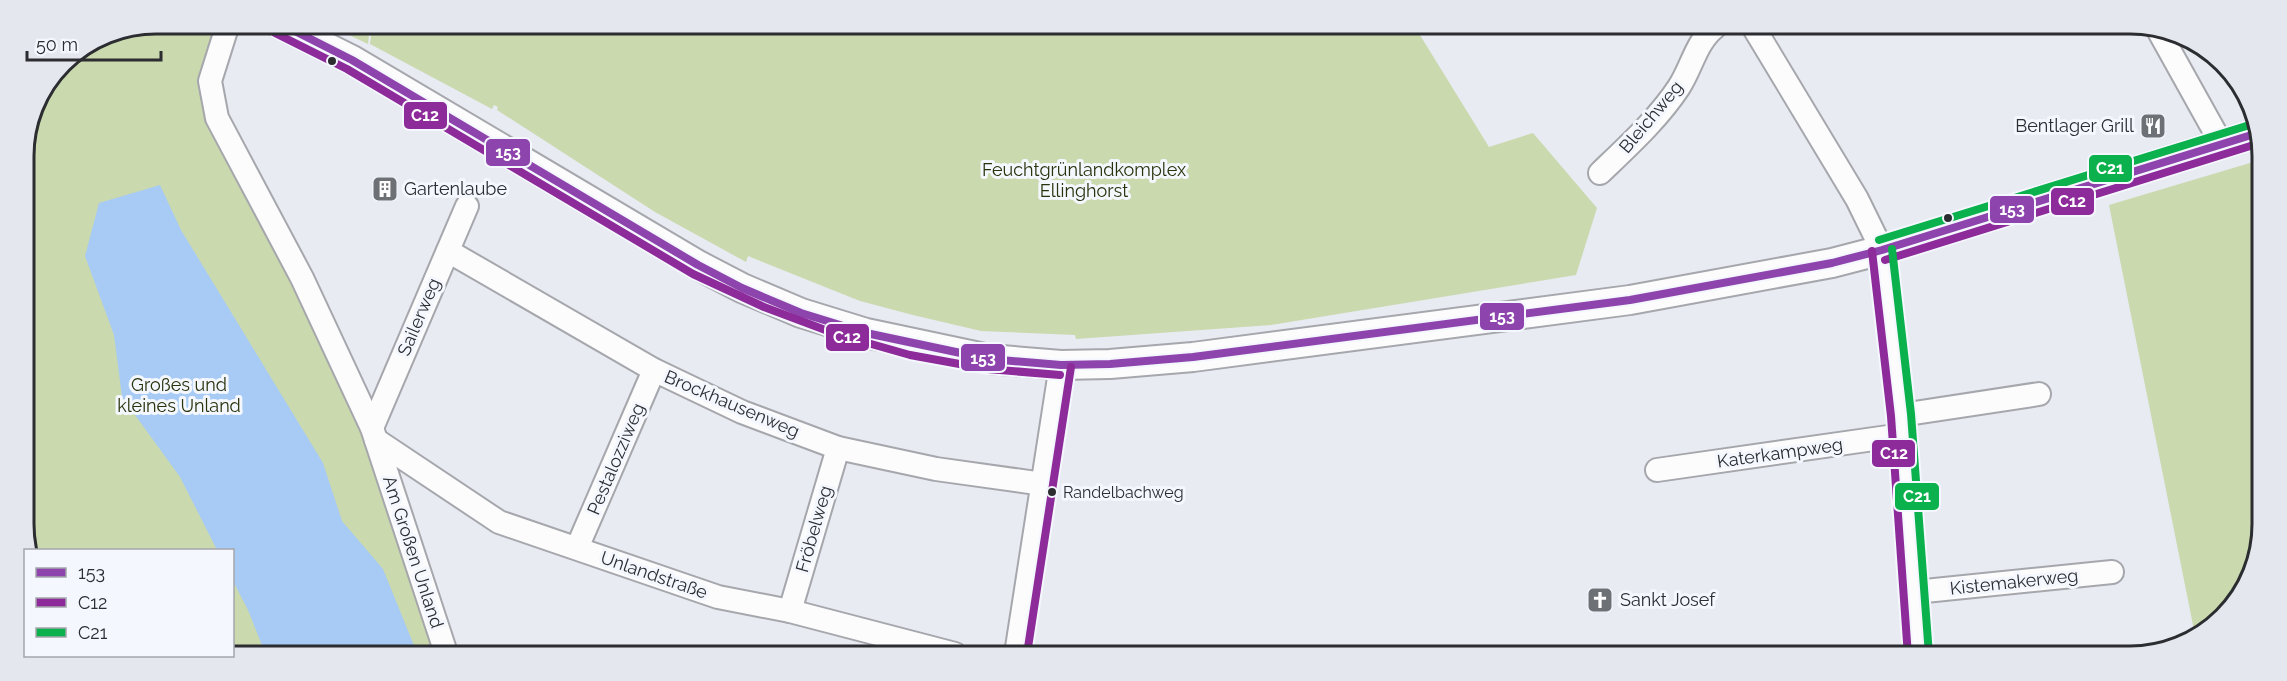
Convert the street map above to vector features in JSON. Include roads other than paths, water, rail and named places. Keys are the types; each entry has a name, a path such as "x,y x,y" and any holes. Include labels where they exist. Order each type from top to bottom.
{"main road":[{"path":"300,34 352,60 698,265 742,288 801,312 866,333 989,359 1061,365 1110,364 1193,357 1630,300 1778,275 1882,250 2250,135"}],"street":[{"name":"Am Großen Unland","path":"225,34 210,81 217,118 302,278 374,434 444,646"},
{"name":"Bleichweg","path":"1600,172 1639,136 1680,87 1706,34"},
{"path":"1758,34 1857,200 1882,250 1901,425 1918,646"},
{"path":"2163,39 2221,143"},
{"name":"Sailerweg","path":"374,434 467,206"},
{"name":"Brockhausenweg","path":"448,251 654,370 742,412 838,448 936,469 1043,483"},
{"path":"1017,646 1061,365"},
{"name":"Pestalozziweg","path":"577,548 654,370"},
{"name":"Katerkampweg","path":"1657,470 1901,425 2039,394"},
{"name":"Unlandstraße","path":"374,434 499,522 718,597 790,611 924,646"},
{"name":"Fröbelweg","path":"790,611 838,448"},
{"name":"Kistemakerweg","path":"1915,592 2112,572"}],"water":[{"path":"160,185 181,230 323,463 342,521 383,569 414,646 262,646 234,583 234,549 216,549 180,477 122,397 114,335 85,256 99,203"}],"place":[{"name":"Bentlager Grill","path":"2153,126"},
{"name":"Gartenlaube","path":"385,189"},
{"name":"Randelbachweg","path":"1052,492"},
{"name":"Sankt Josef","path":"1600,600"}],"park label":[{"name":"Feuchtgrünlandkomplex Ellinghorst","path":"1084,180"},
{"name":"Großes und kleines Unland","path":"179,395"}]}
